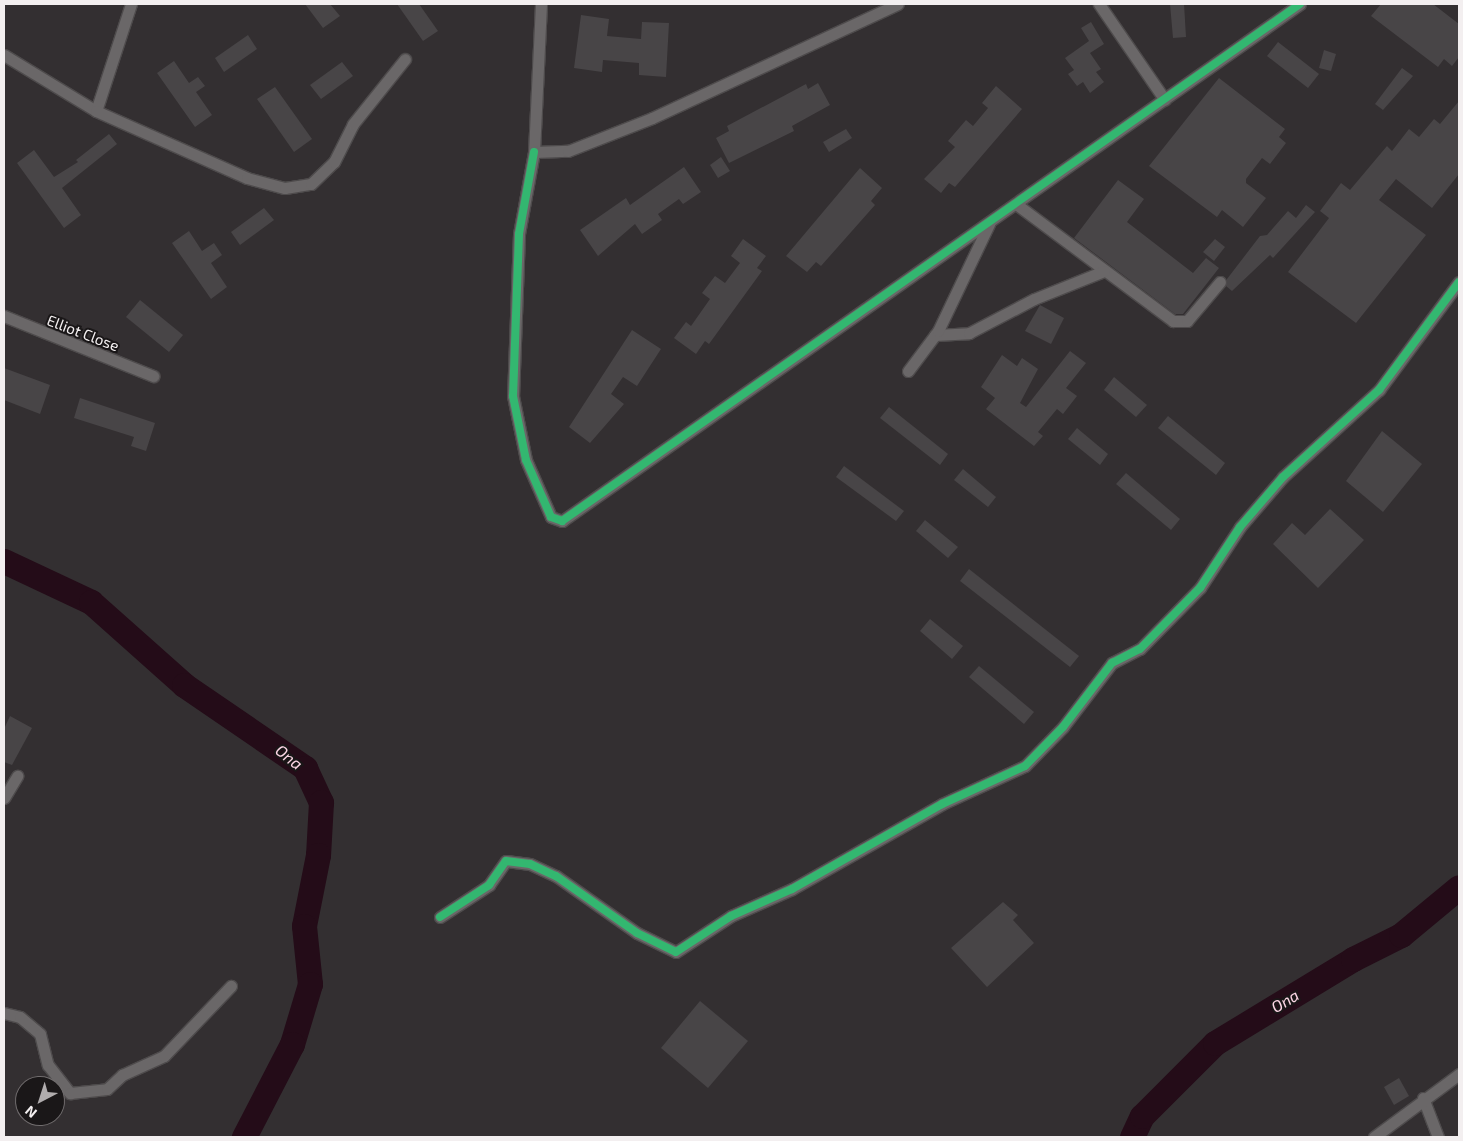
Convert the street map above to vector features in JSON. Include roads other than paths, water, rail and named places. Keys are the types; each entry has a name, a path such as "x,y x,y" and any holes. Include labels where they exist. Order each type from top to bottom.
{"street":[{"path":"96,111 132,4"},
{"path":"542,4 534,152 519,234 513,396 526,460 551,517 562,521 1300,4"},
{"path":"534,152 568,151 652,118 898,4"},
{"path":"1099,4 1165,100"},
{"path":"4,55 96,111 247,178 285,188 311,184 334,162 353,124 404,59"},
{"path":"1016,204 1104,271 1181,323 1187,321 1220,282"},
{"path":"908,371 935,334 990,222"},
{"path":"935,334 969,333 1034,299 1104,271"},
{"path":"440,917 489,885 506,860 530,864 556,876 637,933 676,952 731,916 792,889 942,804 1025,766 1062,727 1112,663 1140,649 1200,588 1240,528 1283,477 1379,390 1459,282"},
{"name":"Elliot Close","path":"4,316 153,376"},
{"path":"4,798 18,776"},
{"path":"4,1013 20,1017 40,1034 48,1065 70,1094 107,1089 122,1075 164,1056 231,986"},
{"path":"1374,1137 1423,1098 1459,1074"},
{"path":"1423,1098 1438,1137"}],"waterway":[{"name":"Ona","path":"4,561 91,602 184,685 305,768 321,802 318,855 304,926 310,984 292,1044 244,1137"},
{"name":"Ona","path":"1132,1137 1142,1116 1215,1043 1353,959 1401,935 1459,887"}]}
